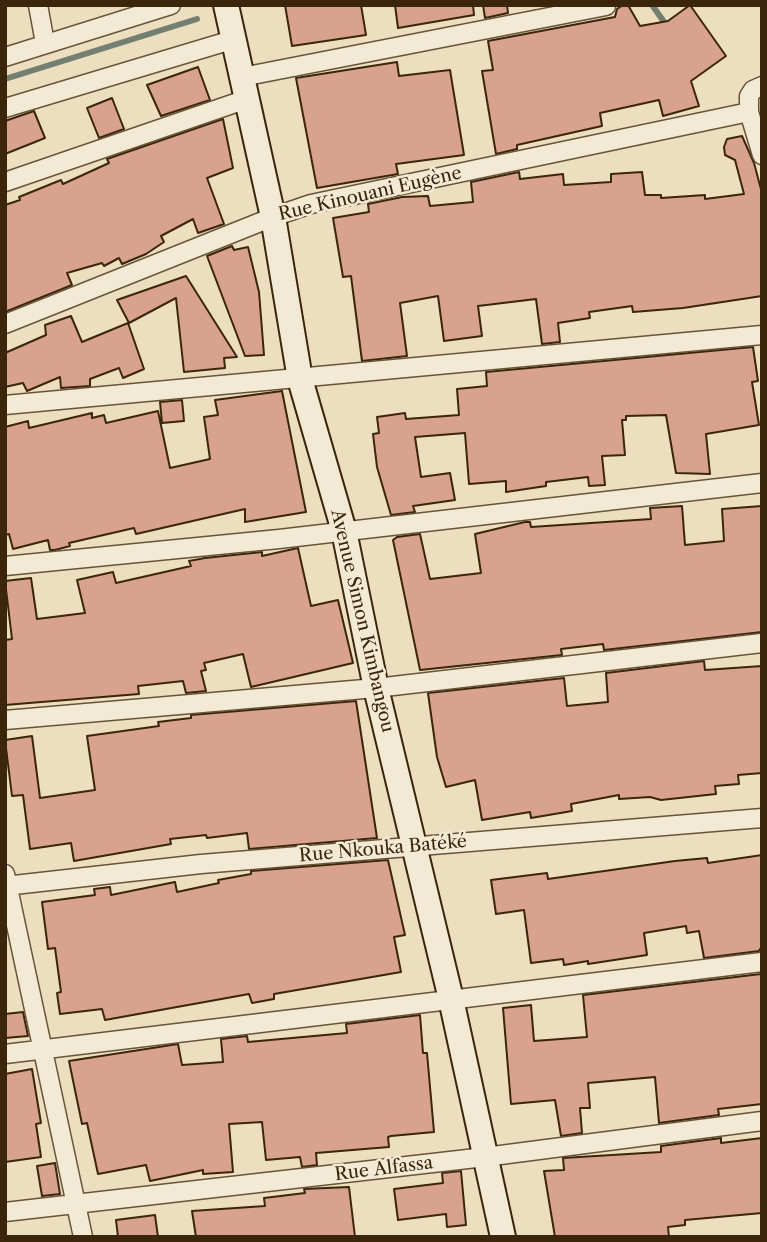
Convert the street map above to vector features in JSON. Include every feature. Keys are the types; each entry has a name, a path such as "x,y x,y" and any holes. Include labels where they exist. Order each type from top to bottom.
{"street":[{"path":"38,5 45,43"},
{"path":"5,57 171,5"},
{"name":"Avenue Simon Kimbangou","path":"226,5 273,217 300,379 344,531 376,688 451,999 503,1237"},
{"path":"5,182 244,88 606,6"},
{"path":"5,108 235,39"},
{"path":"761,86 749,96 749,112 762,155"},
{"name":"Rue Kinouani Eugène","path":"5,324 311,204 749,112"},
{"path":"5,405 762,335"},
{"path":"5,566 344,531 762,483"},
{"path":"5,720 376,688 762,643"},
{"name":"Rue Nkouka Batéké","path":"6,882 762,818"},
{"path":"6,882 83,1237"},
{"path":"5,1054 762,962"},
{"name":"Rue Alfassa","path":"5,1212 485,1157 762,1121"}],"building":[{"path":"285,5 361,5 366,35 292,46"},
{"path":"395,5 473,5 474,15 398,28"},
{"path":"483,5 507,5 508,13 485,18"},
{"path":"628,5 640,26 668,21 690,5 726,56 691,81 699,106 663,116 659,100 600,113 602,126 517,145 517,149 496,154 482,71 493,70 488,41 615,17 617,9"},
{"path":"397,62 399,76 450,70 464,155 396,164 398,174 317,188 296,78"},
{"path":"198,67 210,100 161,116 147,85"},
{"path":"112,98 124,129 99,138 87,108"},
{"path":"34,111 45,138 5,154 5,121"},
{"path":"223,119 233,168 207,178 224,224 198,233 193,219 161,236 164,242 146,254 122,264 119,258 104,266 102,263 67,273 72,285 5,312 5,205 61,180 63,184 109,163 107,159"},
{"path":"742,136 754,163 762,193 762,296 683,308 633,312 632,306 589,312 590,318 558,323 560,342 542,344 536,299 478,306 482,336 444,341 438,296 400,303 407,356 362,361 351,276 343,277 333,218 369,212 368,204 402,197 428,196 430,206 473,202 471,182 519,172 520,179 563,174 564,185 611,182 611,174 642,172 645,195 661,195 661,198 705,195 705,199 744,194 735,160 725,155 724,147 727,139"},
{"path":"232,246 234,250 248,247 259,292 264,355 245,356 207,256"},
{"path":"186,276 237,357 224,358 225,368 184,372 176,298 129,323 117,300"},
{"path":"71,316 82,342 128,323 144,369 123,378 119,368 90,379 90,386 61,388 60,377 27,391 23,383 5,387 5,353 46,335 45,325"},
{"path":"753,347 758,381 752,382 759,425 706,434 710,474 676,473 666,415 626,416 626,420 622,420 625,455 602,456 605,485 589,486 588,477 546,482 546,486 506,492 506,481 469,484 465,433 415,437 421,477 450,473 455,500 413,506 415,512 391,515 377,467 373,434 379,433 377,417 405,413 406,419 459,415 457,389 487,386 486,372"},
{"path":"282,391 306,512 245,522 245,509 136,534 134,528 69,543 70,546 55,550 50,550 48,540 13,549 9,534 5,535 5,427 28,421 29,428 92,413 92,418 104,415 106,423 158,411 170,468 210,459 204,417 218,415 215,400"},
{"path":"182,400 184,421 162,423 160,402"},
{"path":"682,506 685,545 724,541 722,509 762,506 762,632 604,650 603,644 561,649 562,655 420,670 393,540 397,537 420,534 430,579 481,573 475,534 525,522 530,522 531,527 651,519 650,508"},
{"path":"298,548 311,606 338,600 353,663 251,687 243,654 204,663 206,670 201,671 206,691 186,693 183,681 138,686 139,694 5,705 5,640 12,639 5,581 31,578 37,619 85,613 77,580 113,572 116,583 191,566 189,561 262,552 262,556"},
{"path":"704,661 705,670 762,666 762,773 738,775 739,784 715,786 716,794 661,800 650,797 619,799 619,795 571,804 572,811 531,818 530,812 482,820 475,780 446,787 437,757 428,693 564,678 567,706 608,702 606,673"},
{"path":"356,701 377,838 249,849 247,833 207,838 206,835 170,839 171,844 74,861 71,843 30,849 23,795 12,796 5,740 32,736 40,798 95,790 87,736 159,726 158,722 191,718 191,715"},
{"path":"762,855 762,946 759,951 704,958 699,931 687,933 686,926 644,933 647,955 588,964 588,961 564,965 563,959 531,963 524,910 496,914 491,880 547,873 548,879 675,861 707,858 708,863"},
{"path":"388,860 405,935 394,937 401,972 274,994 274,999 252,1003 249,994 105,1020 102,1009 60,1014 57,993 61,992 55,948 48,949 42,902 95,895 94,889 110,887 111,895 175,882 177,892 251,874 251,871"},
{"path":"761,974 762,1104 718,1109 719,1115 659,1123 655,1077 588,1083 590,1108 580,1108 582,1133 561,1136 555,1100 511,1104 503,1008 531,1005 534,1041 587,1037 583,995"},
{"path":"23,1012 28,1036 5,1038 5,1014"},
{"path":"420,1015 423,1053 427,1053 434,1132 388,1137 389,1147 316,1153 317,1165 302,1167 300,1157 266,1160 262,1122 229,1124 233,1172 203,1174 203,1170 150,1181 146,1165 98,1174 87,1123 82,1124 69,1061 178,1044 182,1065 223,1062 221,1039 247,1036 248,1042 347,1033 346,1024"},
{"path":"32,1069 41,1123 36,1124 41,1157 5,1162 5,1074"},
{"path":"721,1138 721,1143 762,1138 762,1213 685,1220 685,1225 668,1227 669,1237 555,1237 544,1171 564,1170 563,1158 661,1152 661,1146"},
{"path":"55,1163 60,1194 42,1196 37,1166"},
{"path":"461,1171 466,1225 447,1227 446,1214 398,1220 394,1189 443,1183 442,1173"},
{"path":"349,1187 355,1237 196,1237 192,1211 265,1206 264,1198 305,1193 304,1189"},
{"path":"155,1215 158,1237 118,1237 116,1220"}],"waterway":[{"path":"652,5 667,26"},
{"path":"5,79 197,19"}]}
